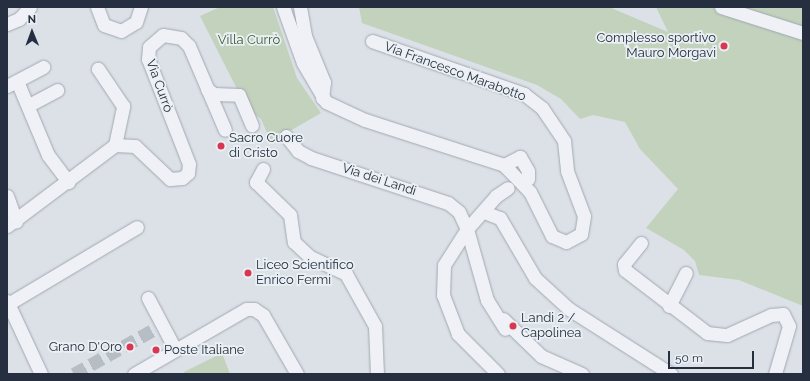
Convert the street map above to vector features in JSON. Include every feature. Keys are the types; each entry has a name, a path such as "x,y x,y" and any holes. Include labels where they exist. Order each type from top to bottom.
{"street":[{"path":"7,24 30,7"},
{"path":"97,7 104,25 121,31 136,22 141,7"},
{"name":"Via Francesco Marabotto","path":"283,7 303,63 322,98 332,106 365,120 504,165 530,192 552,236 566,242 581,234 584,216 567,171 564,141 542,108 524,94 372,41"},
{"path":"300,7 305,36 324,82 322,98"},
{"path":"721,7 803,34"},
{"name":"Via Currò","path":"115,145 135,146 170,179 182,178 188,173 189,164 148,59 149,47 157,38 174,35 184,40 225,130"},
{"path":"43,67 12,83 29,105 48,155 68,182"},
{"path":"7,196 12,223 115,145 123,106 98,69"},
{"path":"207,89 214,94 239,95 252,125"},
{"path":"29,105 57,90"},
{"name":"Via dei Landi","path":"286,136 298,151 311,158 448,203 460,212 467,229 482,281 493,312 505,330"},
{"path":"504,165 516,157 523,159 528,179"},
{"path":"263,169 256,182 290,215 294,242 310,257 346,274 376,326 377,374"},
{"path":"498,374 458,334 443,295 444,265 467,229 508,188"},
{"path":"484,212 500,218 535,278 569,310 671,374"},
{"path":"41,374 8,302 137,227"},
{"path":"641,243 623,268 670,306 707,333 720,336 783,314 789,326 775,374"},
{"path":"670,306 686,273"},
{"name":"Via dei Landi","path":"482,281 494,307 523,341 554,364 582,374"},
{"path":"148,298 159,327 175,349"},
{"path":"134,374 246,309 259,310 263,315 297,374"}],"green space":[{"name":"Villa Currò","path":"220,7 273,7 297,78 321,113 271,142 261,119 251,112 237,89 200,16"},
{"path":"359,7 609,7 668,32 656,7 803,7 803,306 739,280 699,275 695,261 684,250 646,228 678,189 640,149 625,122 593,115 580,119 561,99 537,85 362,23"},
{"path":"222,353 230,374 185,374 184,372"}],"tunnel":[{"path":"74,374 155,329"}],"place":[{"name":"Complesso sportivo Mauro Morgavi","path":"724,46"},
{"name":"Sacro Cuore di Cristo","path":"221,146"},
{"name":"Liceo Scientifico Enrico Fermi","path":"248,273"},
{"name":"Landi 2 / Capolinea","path":"513,326"},
{"name":"Grano D'Oro","path":"130,347"},
{"name":"Poste Italiane","path":"156,350"}]}
